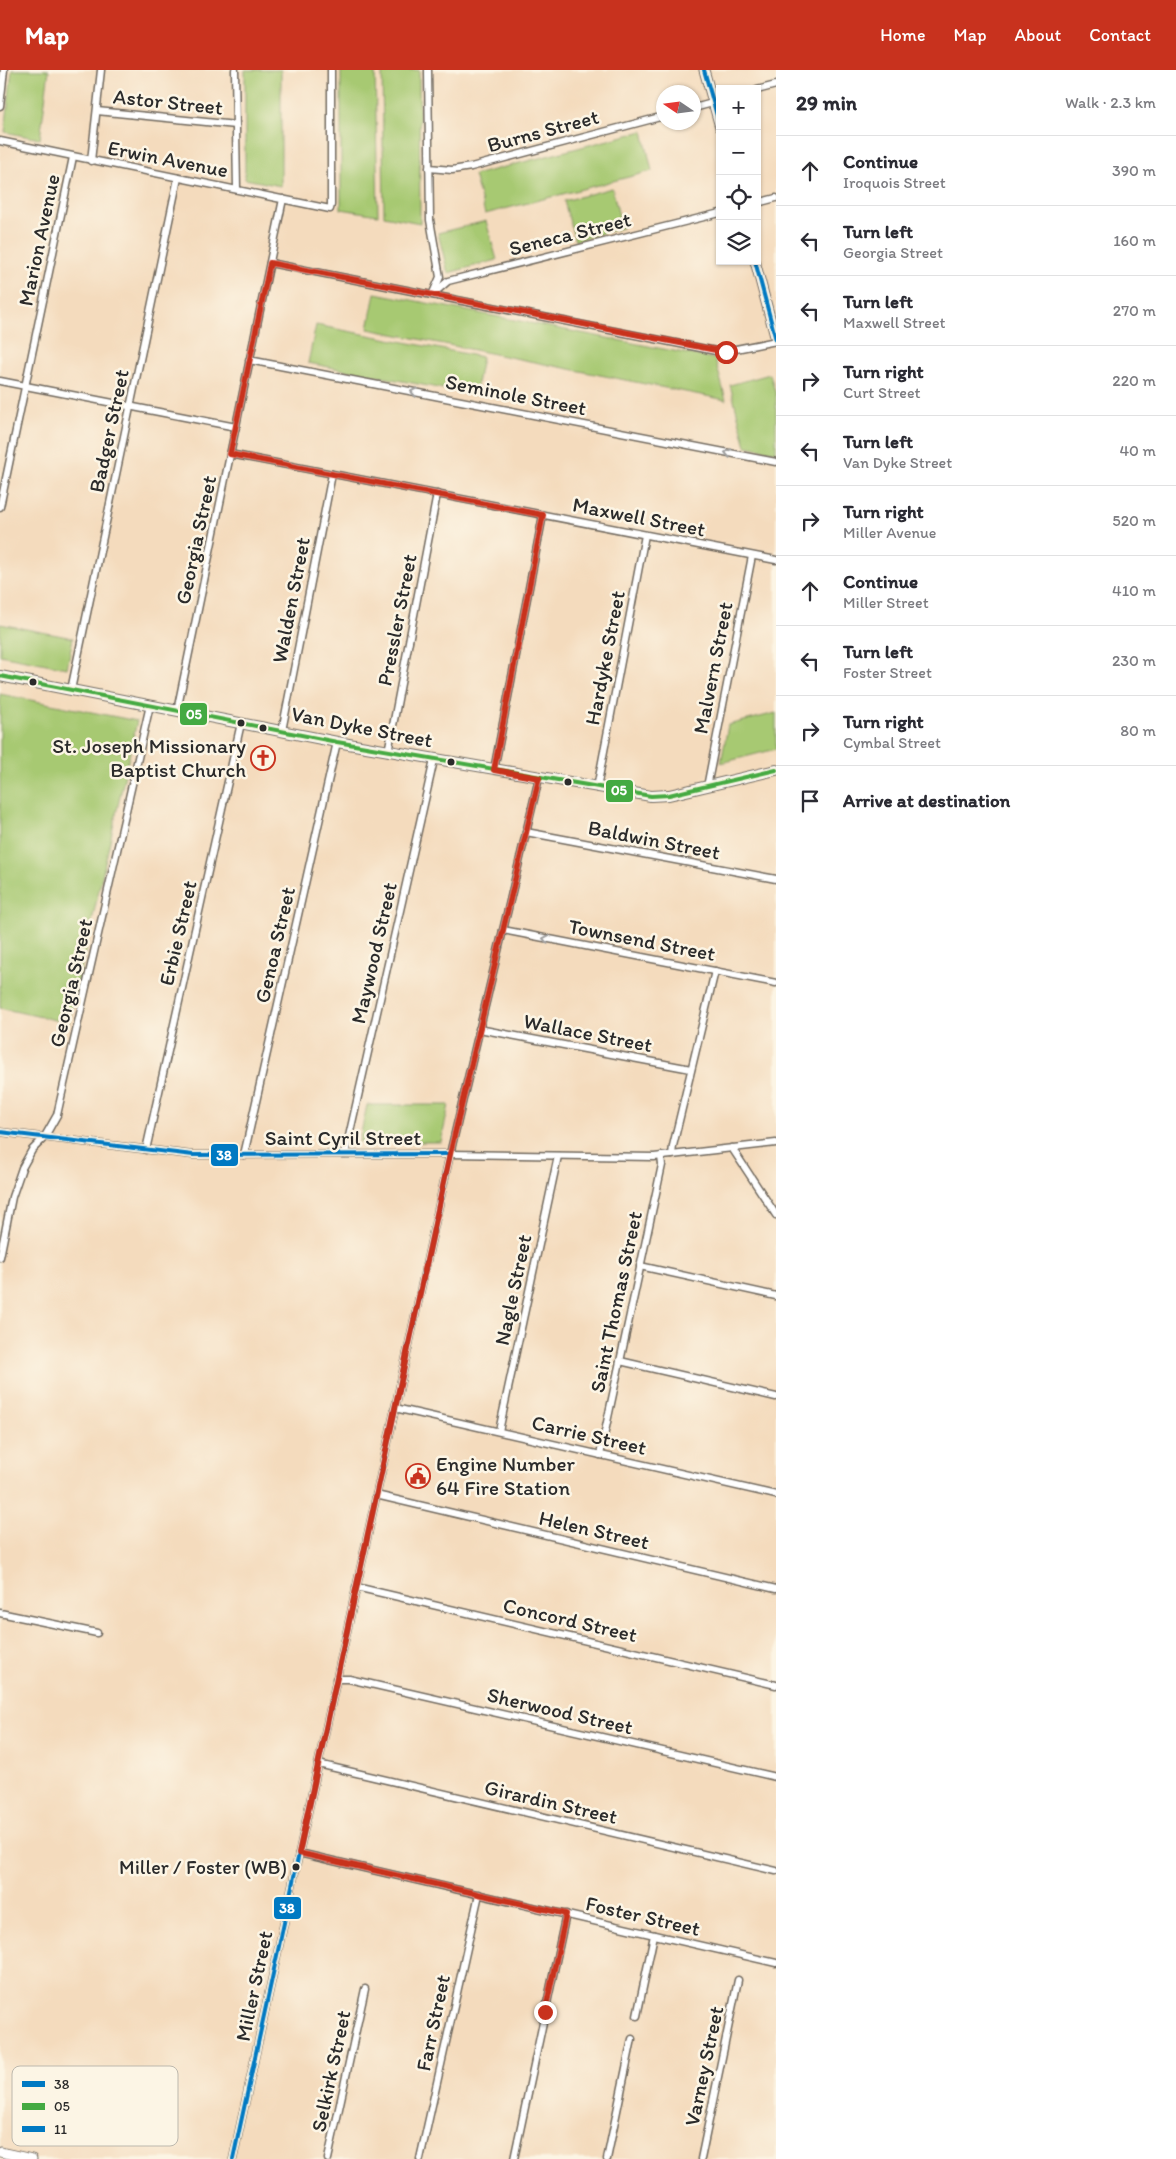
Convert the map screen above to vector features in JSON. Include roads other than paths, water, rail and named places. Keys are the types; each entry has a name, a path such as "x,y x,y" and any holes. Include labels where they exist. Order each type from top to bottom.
{"main road":[{"name":"Van Dyke Street","path":"0,676 388,752 597,788 660,796 776,770"}],"street":[{"path":"0,106 4,70"},
{"name":"Marion Avenue","path":"91,161 101,70"},
{"path":"235,70 237,189"},
{"name":"Erwin Avenue","path":"0,142 330,209 331,70"},
{"path":"428,70 430,220 440,277 433,294"},
{"path":"704,70 716,100"},
{"path":"761,89 776,85"},
{"path":"701,106 716,102"},
{"name":"Astor Street","path":"97,111 236,124"},
{"name":"Burns Street","path":"429,168 452,170 471,167 656,118"},
{"name":"Marion Avenue","path":"0,507 72,157"},
{"name":"Badger Street","path":"71,690 178,178"},
{"path":"761,202 776,198"},
{"name":"Georgia Street","path":"177,711 283,199"},
{"name":"Seneca Street","path":"433,294 448,282 716,214"},
{"path":"270,263 721,352 776,340 773,313 756,265"},
{"name":"Seminole Street","path":"250,360 776,462"},
{"path":"0,381 236,428"},
{"name":"Maxwell Street","path":"230,454 776,560"},
{"name":"Walden Street","path":"282,732 332,474"},
{"name":"Pressler Street","path":"388,752 438,494"},
{"path":"494,770 543,515"},
{"name":"Hardyke Street","path":"597,788 645,535"},
{"name":"Malvern Street","path":"707,787 752,556"},
{"name":"Georgia Street","path":"0,1257 15,1185 32,1150 44,1138 57,1115 150,705"},
{"name":"Erbie Street","path":"146,1150 241,724"},
{"name":"Genoa Street","path":"244,1155 337,742"},
{"name":"Maywood Street","path":"346,1154 434,760"},
{"name":"Miller Street","path":"233,2159 450,1154 539,778"},
{"name":"Baldwin Street","path":"526,832 776,879"},
{"name":"Townsend Street","path":"503,930 776,983"},
{"path":"672,1155 715,971"},
{"name":"Wallace Street","path":"479,1029 691,1070"},
{"name":"Saint Cyril Street","path":"0,1132 193,1155 450,1154 661,1156 776,1143"},
{"path":"732,1148 773,1204 776,1216"},
{"name":"Nagle Street","path":"499,1431 558,1156"},
{"name":"Saint Thomas Street","path":"600,1455 662,1165 661,1156"},
{"path":"640,1266 776,1296"},
{"path":"620,1361 776,1397"},
{"name":"Carrie Street","path":"395,1408 776,1494"},
{"name":"Helen Street","path":"376,1495 776,1589"},
{"name":"Concord Street","path":"356,1587 776,1685"},
{"path":"0,1612 97,1633"},
{"name":"Sherwood Street","path":"336,1679 358,1682 776,1777"},
{"name":"Girardin Street","path":"318,1764 776,1871"},
{"name":"Foster Street","path":"299,1853 776,1963"},
{"name":"Farr Street","path":"420,2159 479,1894"},
{"path":"514,2159 566,1914"},
{"path":"637,2016 654,1935"},
{"name":"Varney Street","path":"701,2159 738,1980"},
{"name":"Selkirk Street","path":"328,2159 365,1989"},
{"path":"607,2159 632,2039"},
{"path":"0,2152 32,2159"}],"place":[{"name":"St. Joseph Missionary Baptist Church","path":"263,758"},
{"name":"Engine Number 64 Fire Station","path":"418,1476"},
{"name":"Miller / Foster (WB)","path":"296,1867"}]}
